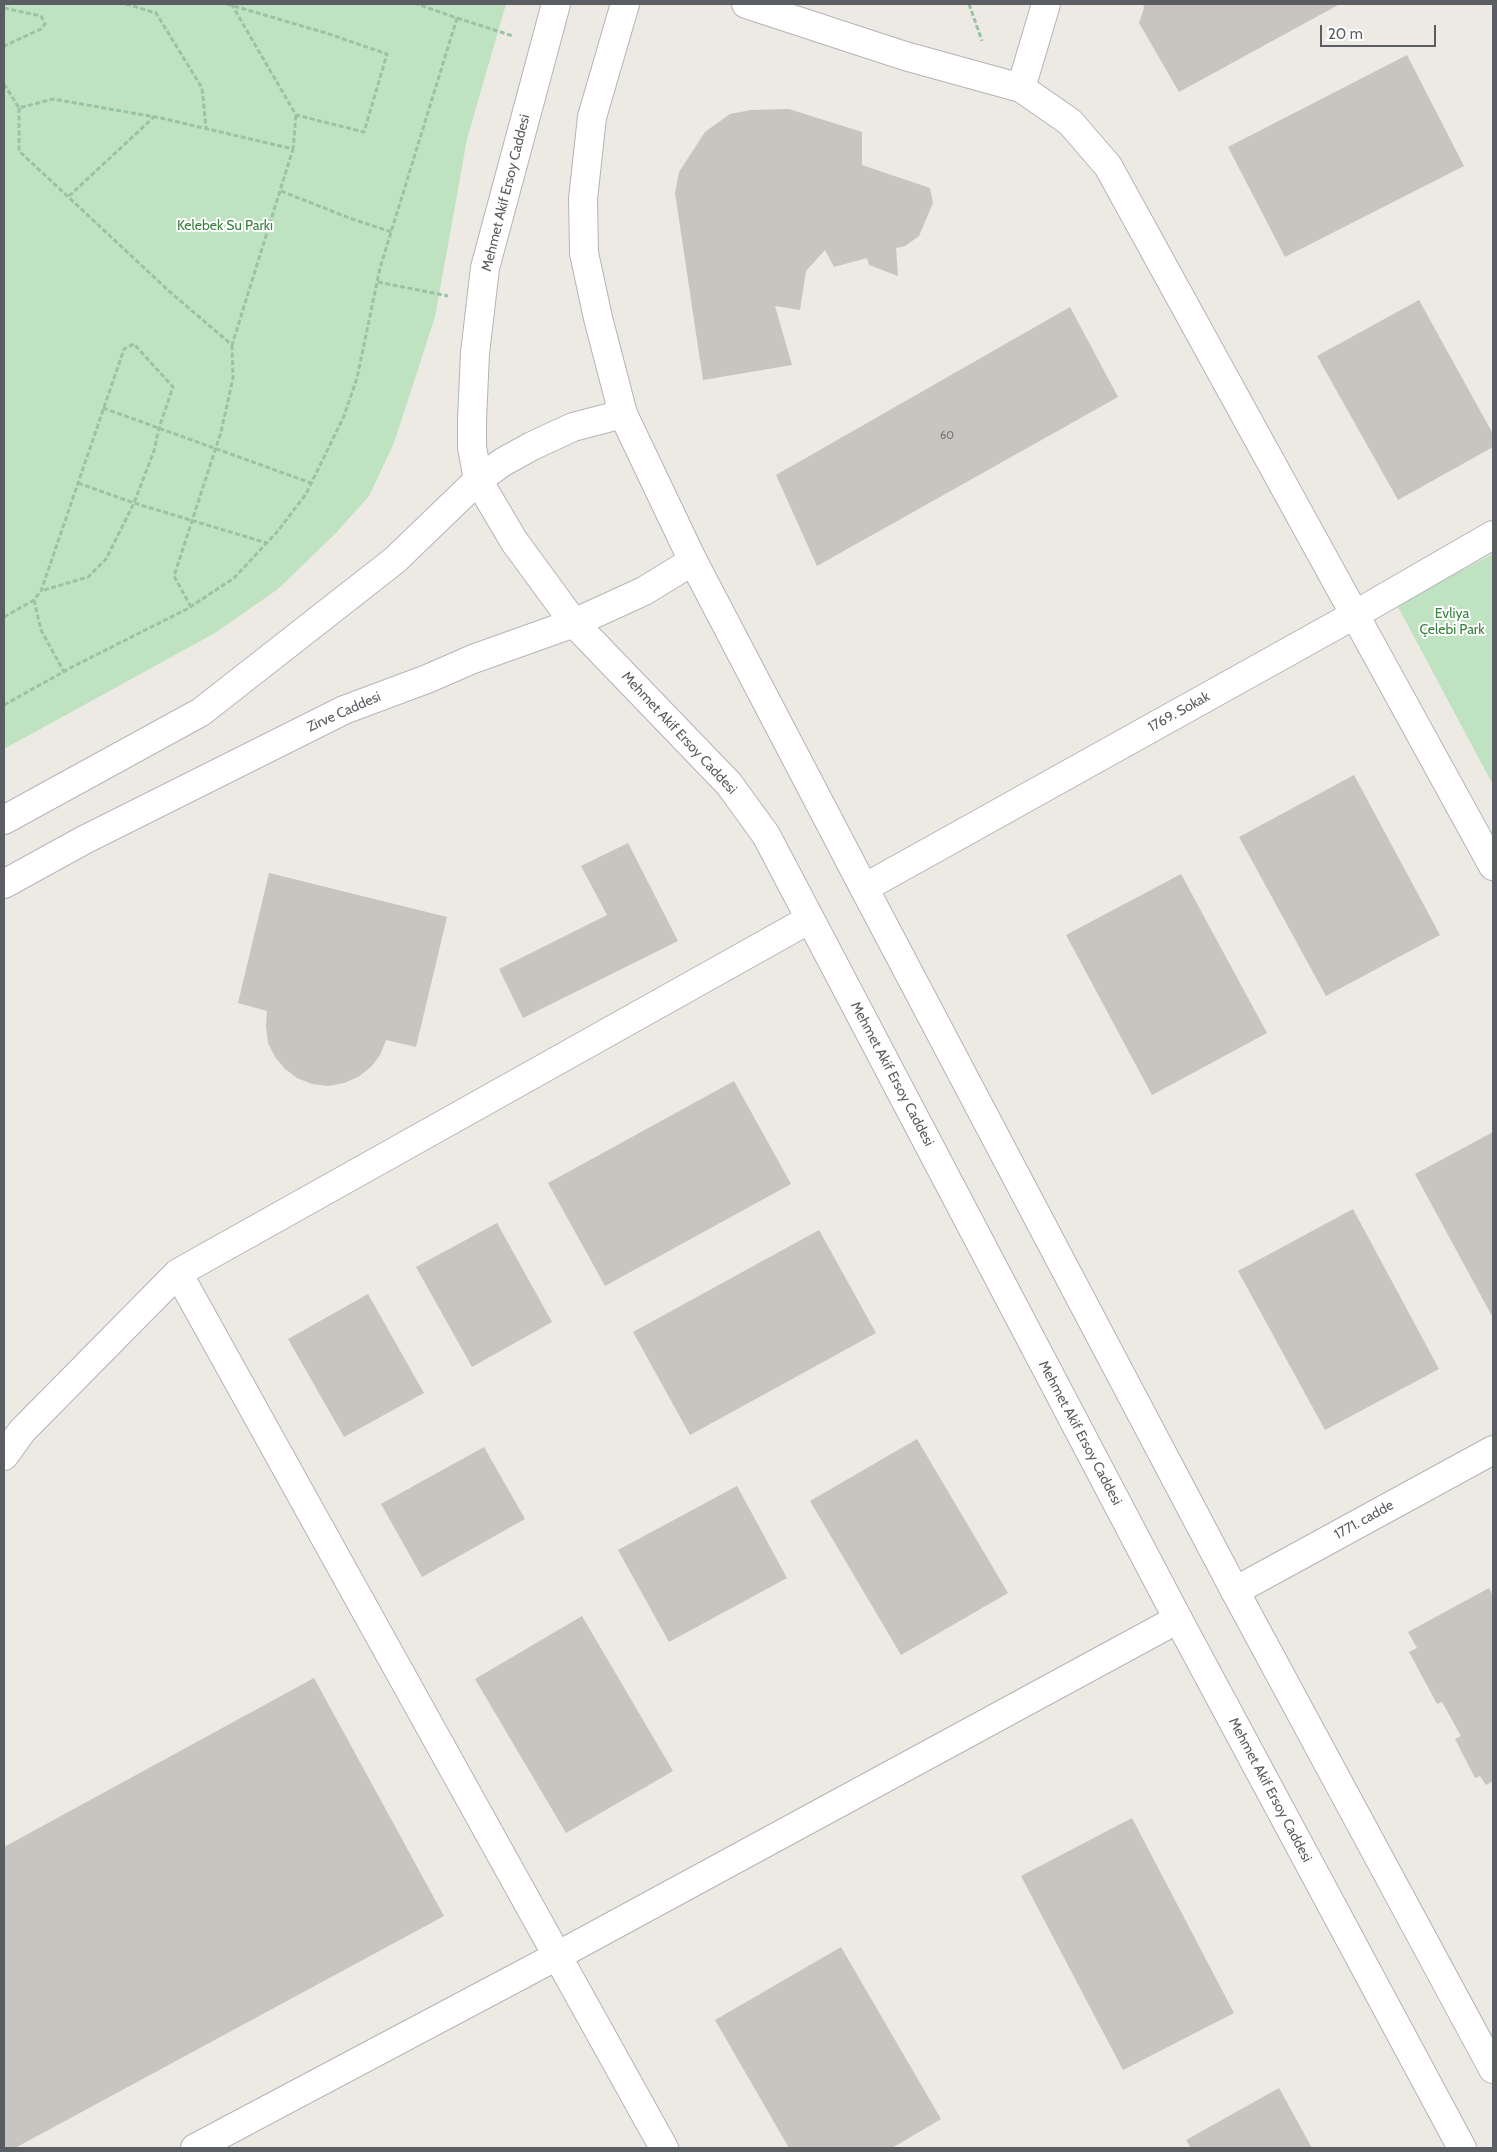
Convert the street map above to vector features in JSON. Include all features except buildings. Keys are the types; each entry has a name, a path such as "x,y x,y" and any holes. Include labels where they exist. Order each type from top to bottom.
{"street":[{"name":"Mehmet Akif Ersoy Caddesi","path":"556,4 485,268 475,353 472,420 472,447 478,480 514,541 574,623 729,784 766,835 1178,1619 1462,2148"},
{"path":"624,4 592,116 583,200 584,253 598,318 623,414 692,560 864,888 1235,1591 1493,2069"},
{"path":"746,4 905,56 1021,88 1070,122 1108,166 1356,614 1484,826 1493,866"},
{"path":"1021,88 1046,4"},
{"path":"4,820 201,712 395,560 478,480 502,462 573,427 623,414"},
{"name":"1769. Sokak","path":"864,888 1356,614 1493,535"},
{"name":"Zirve Caddesi","path":"4,884 84,840 344,710 427,679 473,659 574,623 644,591 692,560"},
{"path":"4,1456 22,1431 178,1273 810,919"},
{"path":"178,1273 664,2148"},
{"name":"1771. cadde","path":"1235,1591 1493,1450"},
{"path":"195,2148 557,1956 1178,1619"}],"path":[{"path":"126,4 156,13 202,88 206,128"},
{"path":"227,4 326,33 387,54 364,132 296,114"},
{"path":"417,4 428,6 457,18 544,46"},
{"path":"191,607 174,576 221,432 233,378 232,345 293,149 296,114 232,5"},
{"path":"4,8 41,16 45,24 41,29 4,46"},
{"path":"4,705 191,607 234,578 267,543 306,494 344,416 357,378 378,282 457,18"},
{"path":"4,84 19,108 19,150 170,292 232,345"},
{"path":"19,108 53,100 154,117 293,149"},
{"path":"69,196 154,117"},
{"path":"281,191 352,219 392,232"},
{"path":"378,282 481,303"},
{"path":"4,617 34,600 41,591 124,349 134,344 173,387 159,428 154,451 134,502 106,559 88,577 41,591"},
{"path":"103,408 311,483"},
{"path":"78,483 267,543"},
{"path":"34,600 41,630 64,672"}],"green space":[{"name":"Kelebek Su Parkı","path":"4,4 506,4 467,139 435,317 394,443 369,496 336,533 278,589 215,633 4,749"},
{"name":"Evliya Çelebi Park","path":"1493,554 1493,785 1397,605"}]}
